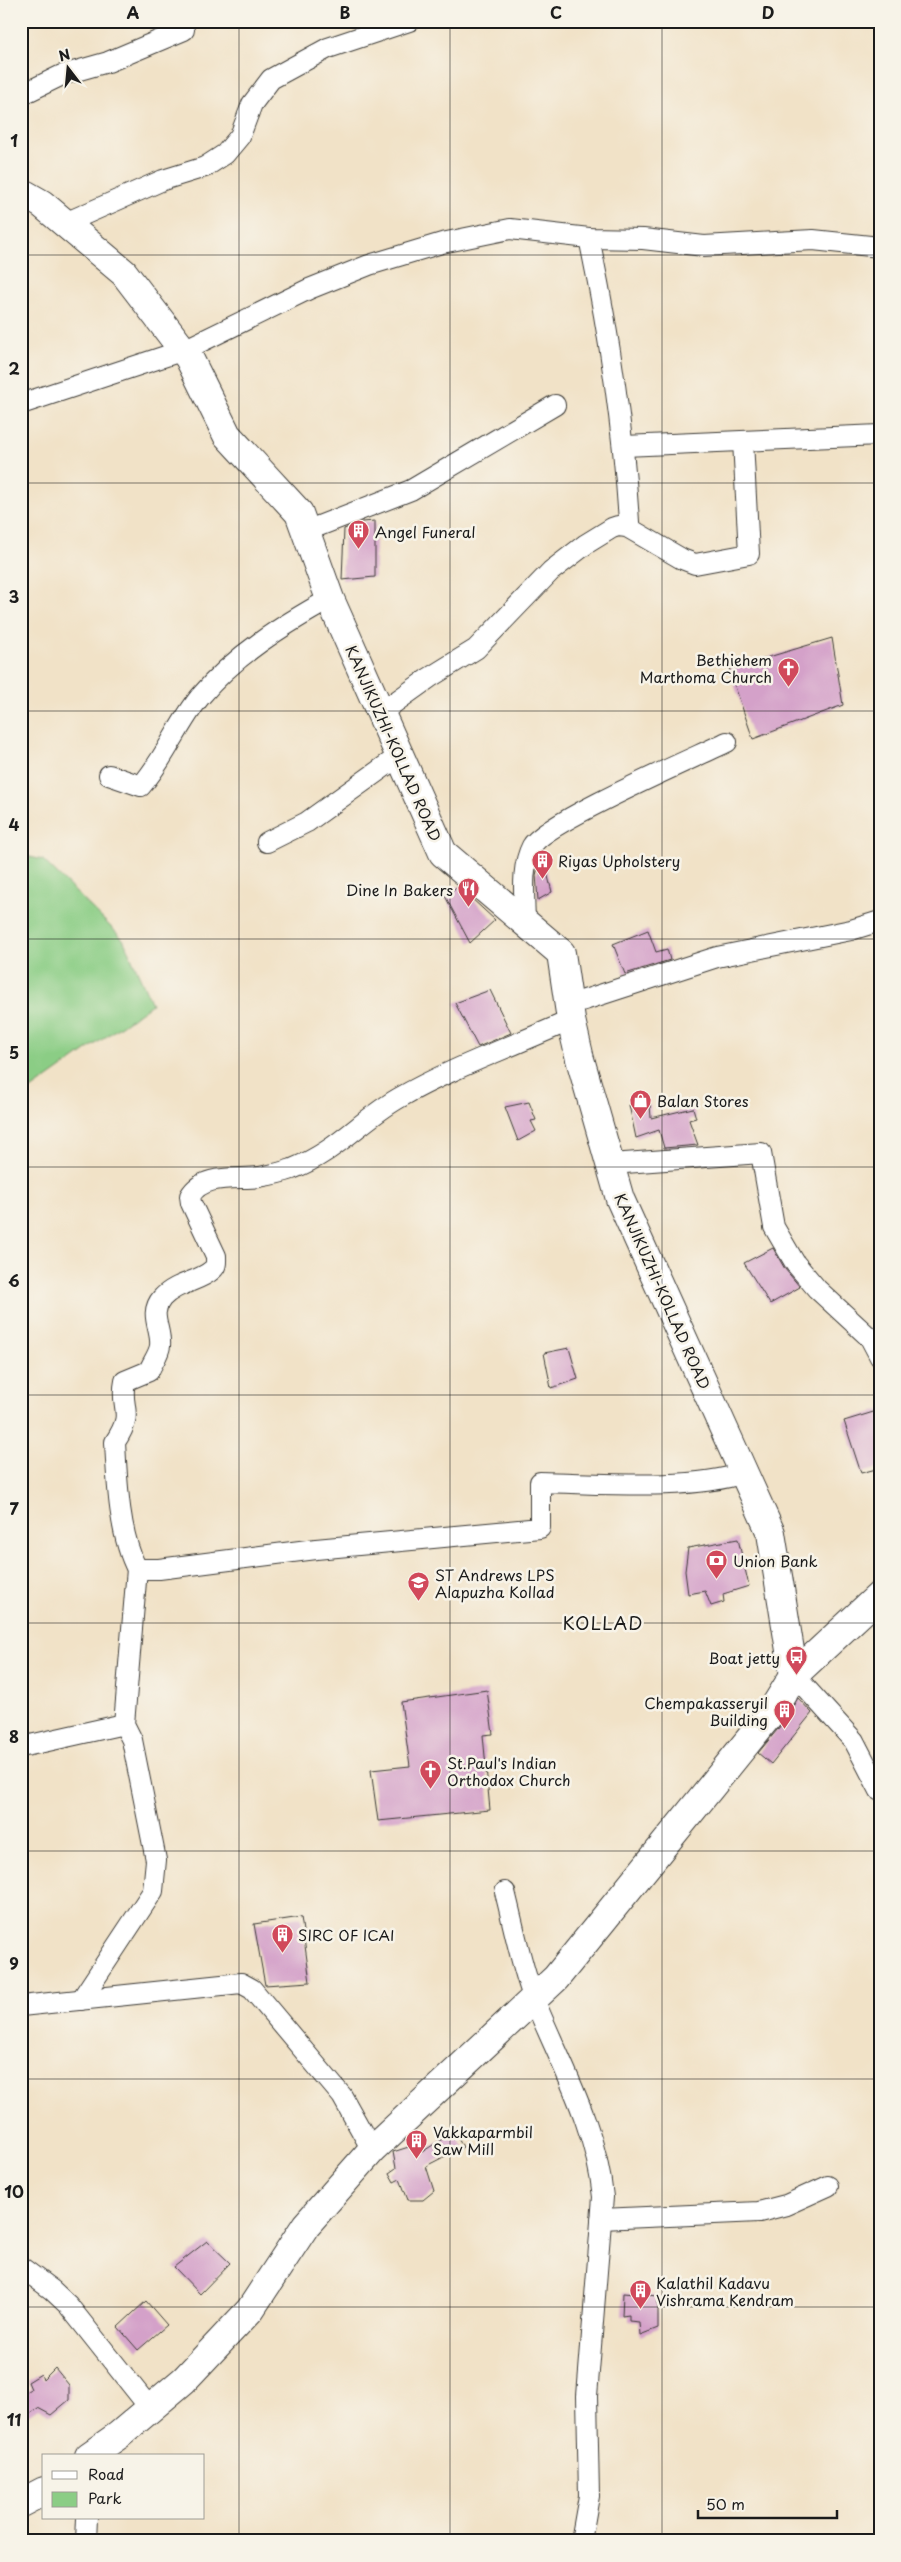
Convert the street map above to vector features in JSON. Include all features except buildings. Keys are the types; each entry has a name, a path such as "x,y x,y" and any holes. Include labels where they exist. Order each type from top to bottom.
{"main road":[{"name":"KANJIKUZHI-KOLLAD ROAD","path":"21,192 42,204 124,273 184,350 227,435 299,513 330,599 443,853 561,954 570,1013 620,1199 771,1533 794,1675"},
{"path":"92,2454 119,2435 149,2407 184,2380 250,2310 306,2225 372,2150 556,1978 770,1714 794,1675 880,1595"},
{"path":"21,2503 42,2492"}],"street":[{"path":"21,95 62,75 108,62 184,30 178,21"},
{"path":"65,223 163,180 205,167 225,154 240,136 252,104 271,80 366,28 409,21"},
{"path":"21,404 184,350 309,289 369,265 442,243 510,229 589,238 643,239 704,246 813,240 880,247"},
{"path":"589,238 608,336 624,446 629,522 627,527"},
{"path":"306,531 411,490 555,405"},
{"path":"624,446 880,435"},
{"path":"380,714 429,678 476,649 551,571 586,544 612,528 618,526 627,527 682,560 695,564 749,554 743,441"},
{"path":"109,775 142,786 153,773 200,697 250,649 330,599"},
{"path":"526,925 524,876 533,845 542,834 727,742"},
{"path":"267,842 307,822 399,756"},
{"path":"81,2000 153,1891 156,1860 132,1740 124,1724 137,1569 129,1555 115,1442 124,1428 127,1413 123,1390 125,1381 149,1370 160,1346 155,1309 161,1299 170,1291 212,1271 216,1264 216,1256 191,1203 190,1196 193,1190 204,1183 214,1180 258,1177 281,1173 314,1159 343,1141 383,1108 410,1092 570,1013 717,957 850,930 880,921"},
{"path":"610,1164 761,1153 774,1227 795,1263 817,1289 870,1338 880,1357"},
{"path":"137,1569 159,1569 316,1549 540,1528 540,1482 698,1482 727,1478 744,1473"},
{"path":"794,1675 854,1741 880,1791"},
{"path":"21,1747 124,1724"},
{"path":"505,1892 533,1998 576,2092 600,2166 603,2197 587,2396 589,2496 581,2541"},
{"path":"21,2006 241,1983 252,1990 342,2096 372,2150"},
{"path":"601,2219 759,2212 786,2205 828,2186"},
{"path":"21,2267 52,2290 68,2305 149,2407"},
{"path":"86,2541 87,2520"}],"green space":[{"path":"21,855 43,860 123,939 152,1004 21,1097"}],"place":[{"name":"Angel Funeral","path":"359,550"},
{"name":"Bethiehem Marthoma Church","path":"788,687"},
{"name":"Riyas Upholstery","path":"542,879"},
{"name":"Dine In Bakers","path":"469,908"},
{"name":"Balan Stores","path":"641,1119"},
{"name":"Union Bank","path":"717,1579"},
{"name":"ST Andrews LPS Alapuzha Kollad","path":"419,1602"},
{"name":"Boat jetty","path":"796,1676"},
{"name":"Chempakasseryil Building","path":"784,1730"},
{"name":"St.Paul's Indian Orthodox Church","path":"431,1790"},
{"name":"SIRC OF ICAI","path":"282,1953"},
{"name":"Vakkaparmbil Saw Mill","path":"417,2159"},
{"name":"Kalathil Kadavu Vishrama Kendram","path":"640,2310"}],"district":[{"name":"KOLLAD","path":"603,1622"}]}
